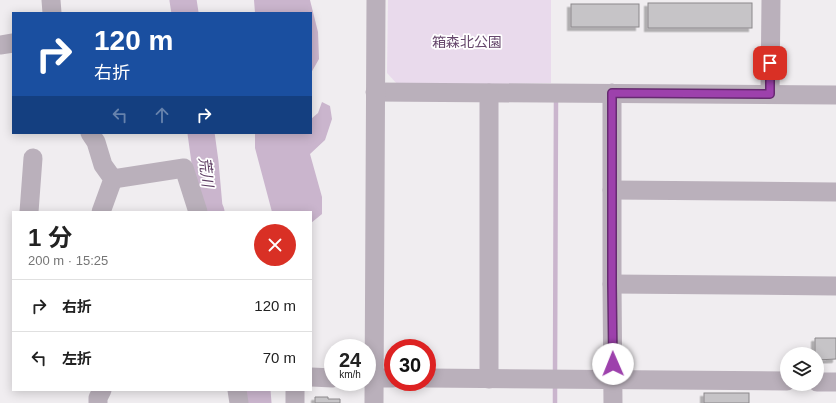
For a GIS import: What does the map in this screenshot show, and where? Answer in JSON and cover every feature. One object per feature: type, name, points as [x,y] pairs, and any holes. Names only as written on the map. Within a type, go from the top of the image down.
[{"type":"street","points":[[51,0],[52,12]]},
{"type":"street","points":[[372,339],[376,0]]},
{"type":"street","points":[[770,94],[771,0]]},
{"type":"street","points":[[0,44],[12,43]]},
{"type":"street","points":[[376,92],[836,95]]},
{"type":"street","points":[[489,93],[489,378]]},
{"type":"street","points":[[612,93],[613,403]]},
{"type":"street","points":[[91,134],[96,142],[103,165],[113,179]]},
{"type":"street","points":[[29,211],[33,158]]},
{"type":"street","points":[[113,179],[184,168],[198,211]]},
{"type":"street","points":[[101,211],[113,179]]},
{"type":"street","points":[[612,190],[836,192]]},
{"type":"street","points":[[612,284],[836,286]]},
{"type":"street","points":[[312,377],[324,378]]},
{"type":"street","points":[[436,378],[780,382]]},
{"type":"street","points":[[824,382],[836,382]]},
{"type":"street","points":[[98,403],[98,398],[102,391]]},
{"type":"street","points":[[237,391],[239,403]]},
{"type":"street","points":[[295,391],[295,403]]},
{"type":"street","points":[[373,391],[374,403]]},
{"type":"green space","name":"箱森北公園","points":[[388,0],[551,0],[551,83],[399,86],[387,73]]},
{"type":"shaded area","points":[[254,0],[310,0],[318,32],[319,59],[312,71],[312,12],[255,12]]},
{"type":"shaded area","points":[[322,102],[330,106],[332,119],[325,140],[310,154],[322,197],[322,214],[312,222],[312,211],[272,211],[255,148],[255,134],[312,134],[312,118],[318,113]]},
{"type":"building","points":[[648,3],[752,3],[752,28],[648,28]]},
{"type":"building","points":[[571,4],[639,4],[639,27],[571,27]]},
{"type":"building","points":[[815,338],[836,338],[836,359],[824,360],[824,347],[815,347]]},
{"type":"building","points":[[704,393],[749,393],[749,403],[704,403]]},
{"type":"building","points":[[315,397],[340,399],[340,403],[315,403]]},
{"type":"waterway","name":"荒川","points":[[183,0],[185,12]]},
{"type":"waterway","points":[[555,375],[556,97]]},
{"type":"waterway","name":"荒川","points":[[201,134],[211,211]]},
{"type":"waterway","points":[[555,383],[555,403]]},
{"type":"waterway","name":"荒川","points":[[257,391],[258,403]]},
{"type":"route","points":[[613,364],[612,93],[770,94],[770,63]]}]
